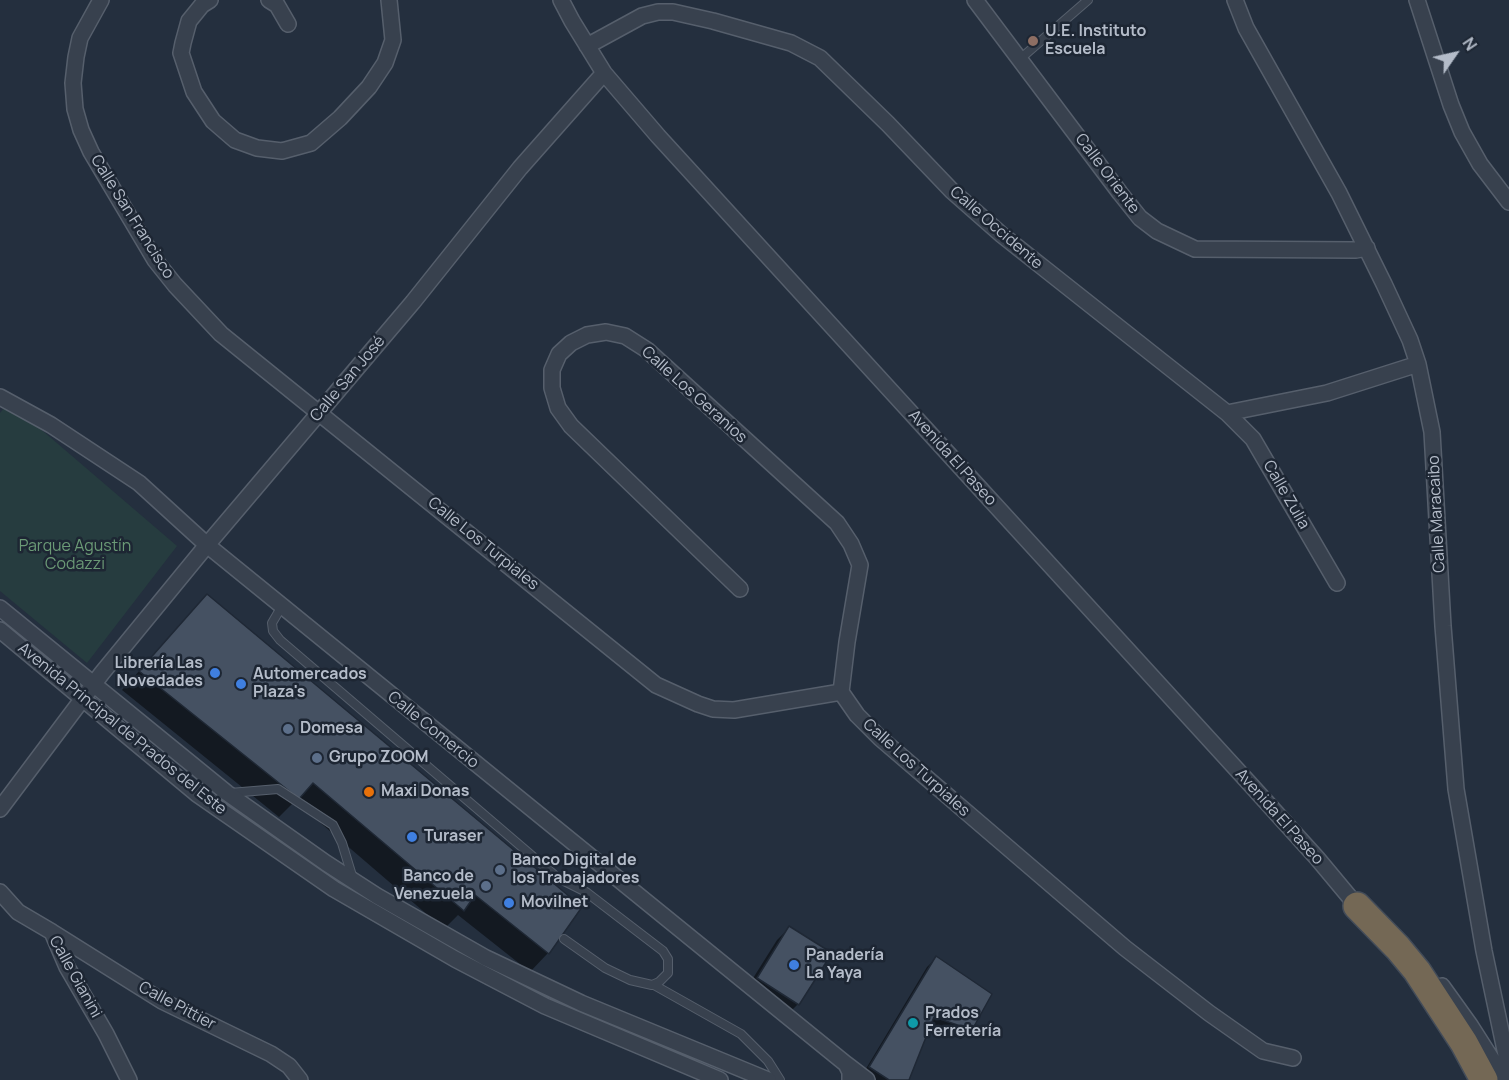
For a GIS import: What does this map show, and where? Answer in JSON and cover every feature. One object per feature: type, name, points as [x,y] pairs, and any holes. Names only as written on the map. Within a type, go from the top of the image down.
[{"type":"highway","points":[[1357,906],[1398,948],[1417,972],[1458,1034],[1484,1080]]},
{"type":"street","name":"Calle San Francisco","points":[[101,0],[80,38],[74,83],[75,109],[91,152],[138,233],[175,285],[222,334],[319,414]]},
{"type":"street","points":[[210,0],[202,4],[189,21],[181,53],[194,92],[213,121],[235,140],[264,150],[282,151],[311,143],[340,118],[369,87],[385,63],[393,40],[389,0]]},
{"type":"street","points":[[269,0],[277,5],[288,24]]},
{"type":"street","name":"Avenida El Paseo","points":[[561,0],[604,73],[658,136],[1250,784],[1357,906],[1370,932],[1408,978],[1435,1017],[1470,1080]]},
{"type":"street","name":"Calle Oriente","points":[[975,0],[1140,218],[1157,231],[1195,249],[1356,250],[1367,248]]},
{"type":"street","name":"Calle Maracaibo","points":[[1235,0],[1246,27],[1340,193],[1410,340],[1419,364],[1432,432],[1443,626],[1456,789],[1484,951],[1509,1069]]},
{"type":"street","points":[[1417,0],[1462,132],[1480,164],[1509,202]]},
{"type":"street","name":"Calle Occidente","points":[[587,46],[642,16],[658,12],[673,12],[780,40],[820,58],[952,191],[1002,235],[1227,412]]},
{"type":"street","name":"Calle San José","points":[[0,809],[93,685],[207,545],[319,414],[520,168],[604,73]]},
{"type":"street","name":"Calle Los Geranios","points":[[740,589],[571,426],[558,408],[552,388],[552,370],[559,354],[571,343],[587,335],[606,332],[625,336],[647,350],[837,523],[852,544],[860,565],[841,692]]},
{"type":"street","points":[[1227,412],[1327,393],[1419,364]]},
{"type":"street","name":"Calle Comercio","points":[[0,397],[51,425],[139,483],[207,545],[867,1080]]},
{"type":"street","name":"Calle Zulia","points":[[1227,412],[1253,439],[1337,584]]},
{"type":"street","name":"Calle Los Turpiales","points":[[319,414],[376,457],[656,685],[713,709],[734,710],[841,692],[857,715],[880,738],[1125,948],[1209,1013],[1263,1051],[1293,1058]]},
{"type":"street","name":"Avenida Principal de Prados del Este","points":[[0,608],[227,793],[353,880],[486,958],[632,1025],[768,1080]]},
{"type":"street","name":"Avenida Principal de Prados del Este","points":[[0,630],[197,794],[334,889],[425,943],[545,1006],[720,1080]]},
{"type":"street","name":"Calle Gianini","points":[[0,892],[18,912],[52,932],[66,967],[106,1034],[129,1080]]},
{"type":"street","name":"Avenida El Paseo","points":[[1357,906],[1395,934],[1437,980],[1470,1025],[1505,1080]]},
{"type":"street","name":"Calle Pittier","points":[[52,932],[162,1001],[271,1054],[289,1066],[300,1080]]},
{"type":"street","points":[[846,1064],[850,1072],[850,1080]]},
{"type":"lane","points":[[1020,60],[1088,0]]},
{"type":"lane","points":[[282,606],[272,623],[273,631],[280,640],[558,878],[592,896],[663,951],[668,959],[668,974],[654,985]]},
{"type":"lane","points":[[227,793],[278,789],[333,825],[342,843],[353,880]]},
{"type":"lane","points":[[564,939],[618,975],[643,984],[654,985],[741,1034],[768,1061],[780,1080]]},
{"type":"green space","name":"Parque Agustín Codazzi","points":[[9,402],[177,546],[87,663],[0,591],[0,413]]},
{"type":"building","points":[[207,594],[582,907],[549,954],[475,895],[464,911],[313,783],[299,799],[139,671]]},
{"type":"building","name":"Panadería La Yaya","points":[[789,926],[832,953],[799,1005],[757,978]]},
{"type":"building","name":"Prados Ferretería","points":[[936,956],[992,994],[972,1030],[934,1017],[909,1080],[889,1080],[869,1067]]},
{"type":"place","name":"U.E. Instituto Escuela","points":[[1033,41]]},
{"type":"place","name":"Librería Las Novedades","points":[[215,673]]},
{"type":"place","name":"Automercados Plaza's","points":[[241,684]]},
{"type":"place","name":"Domesa","points":[[288,729]]},
{"type":"place","name":"Grupo ZOOM","points":[[317,758]]},
{"type":"place","name":"Maxi Donas","points":[[369,792]]},
{"type":"place","name":"Turaser","points":[[412,837]]},
{"type":"place","name":"Banco Digital de los Trabajadores","points":[[500,870]]},
{"type":"place","name":"Banco de Venezuela","points":[[486,886]]},
{"type":"place","name":"Movilnet","points":[[509,903]]},
{"type":"place","name":"Panadería La Yaya","points":[[794,965]]},
{"type":"place","name":"Prados Ferretería","points":[[913,1023]]}]
